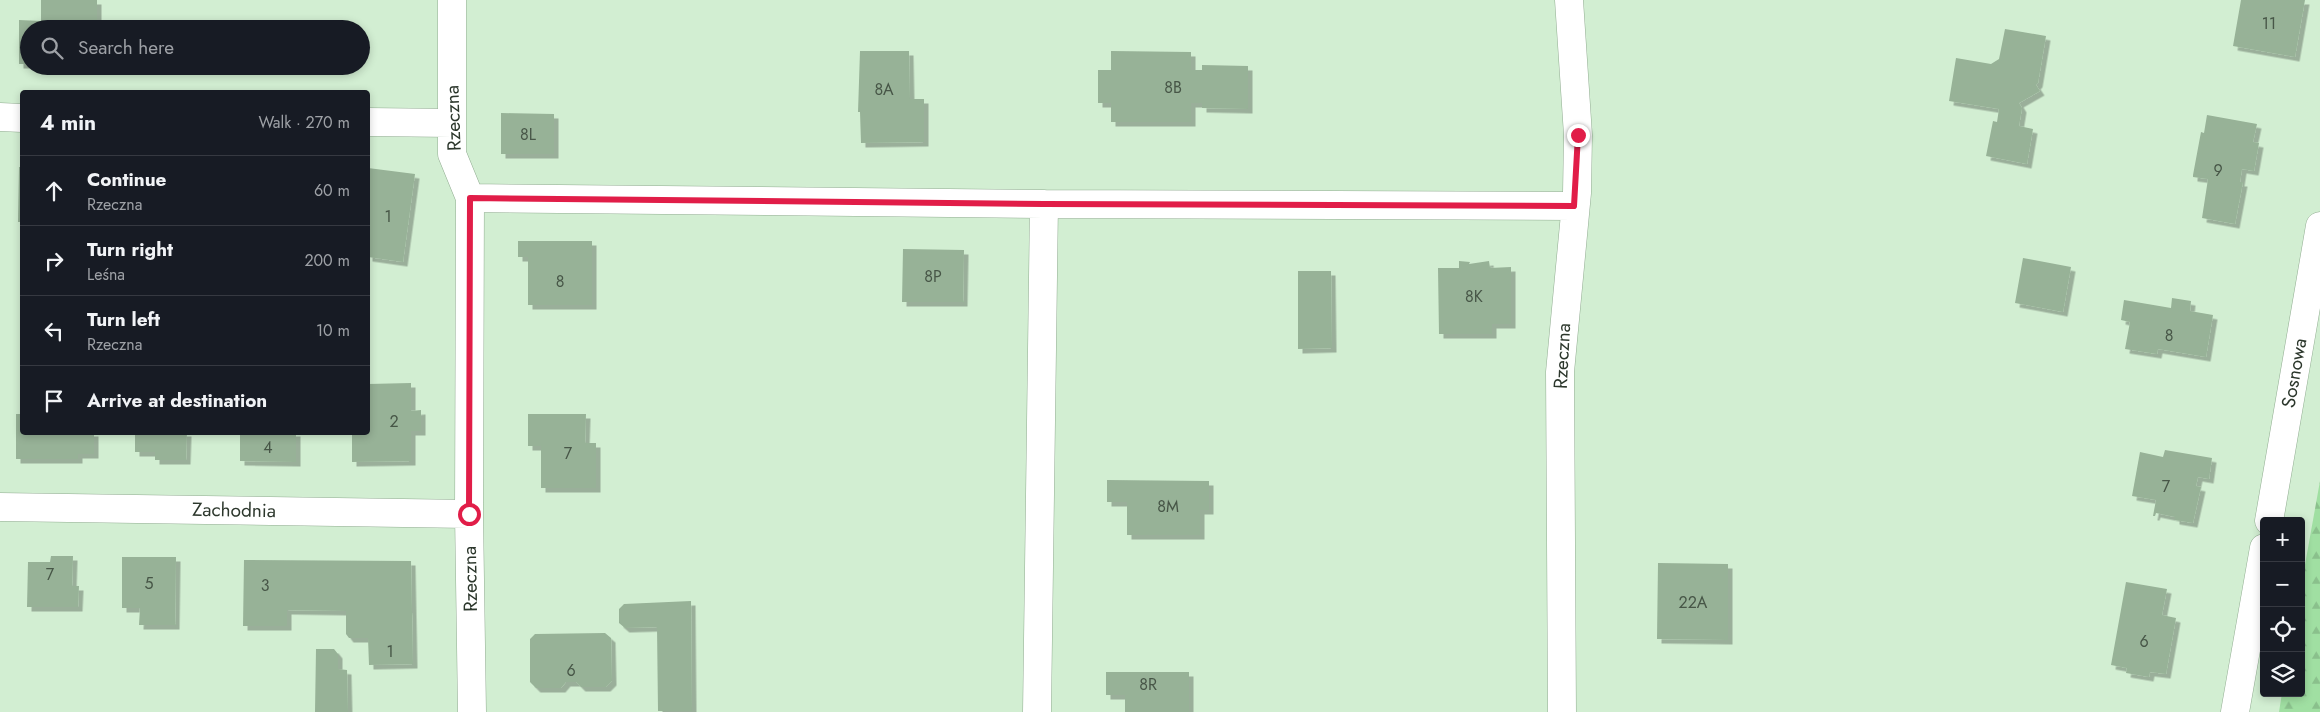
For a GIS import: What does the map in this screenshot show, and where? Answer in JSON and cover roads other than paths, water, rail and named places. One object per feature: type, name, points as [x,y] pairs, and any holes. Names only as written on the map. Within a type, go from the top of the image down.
[{"type":"street","name":"Rzeczna","points":[[452,0],[452,154],[470,198],[469,514],[472,712]]},
{"type":"street","name":"Rzeczna","points":[[1562,712],[1560,372],[1578,135],[1569,0]]},
{"type":"street","points":[[0,117],[20,118]]},
{"type":"street","points":[[370,122],[452,123]]},
{"type":"street","points":[[470,198],[1044,204],[1574,206]]},
{"type":"street","points":[[1037,712],[1044,204]]},
{"type":"street","name":"Sosnowa","points":[[2270,517],[2320,226]]},
{"type":"street","name":"Zachodnia","points":[[0,507],[469,514]]},
{"type":"street","points":[[2235,712],[2262,562]]}]
